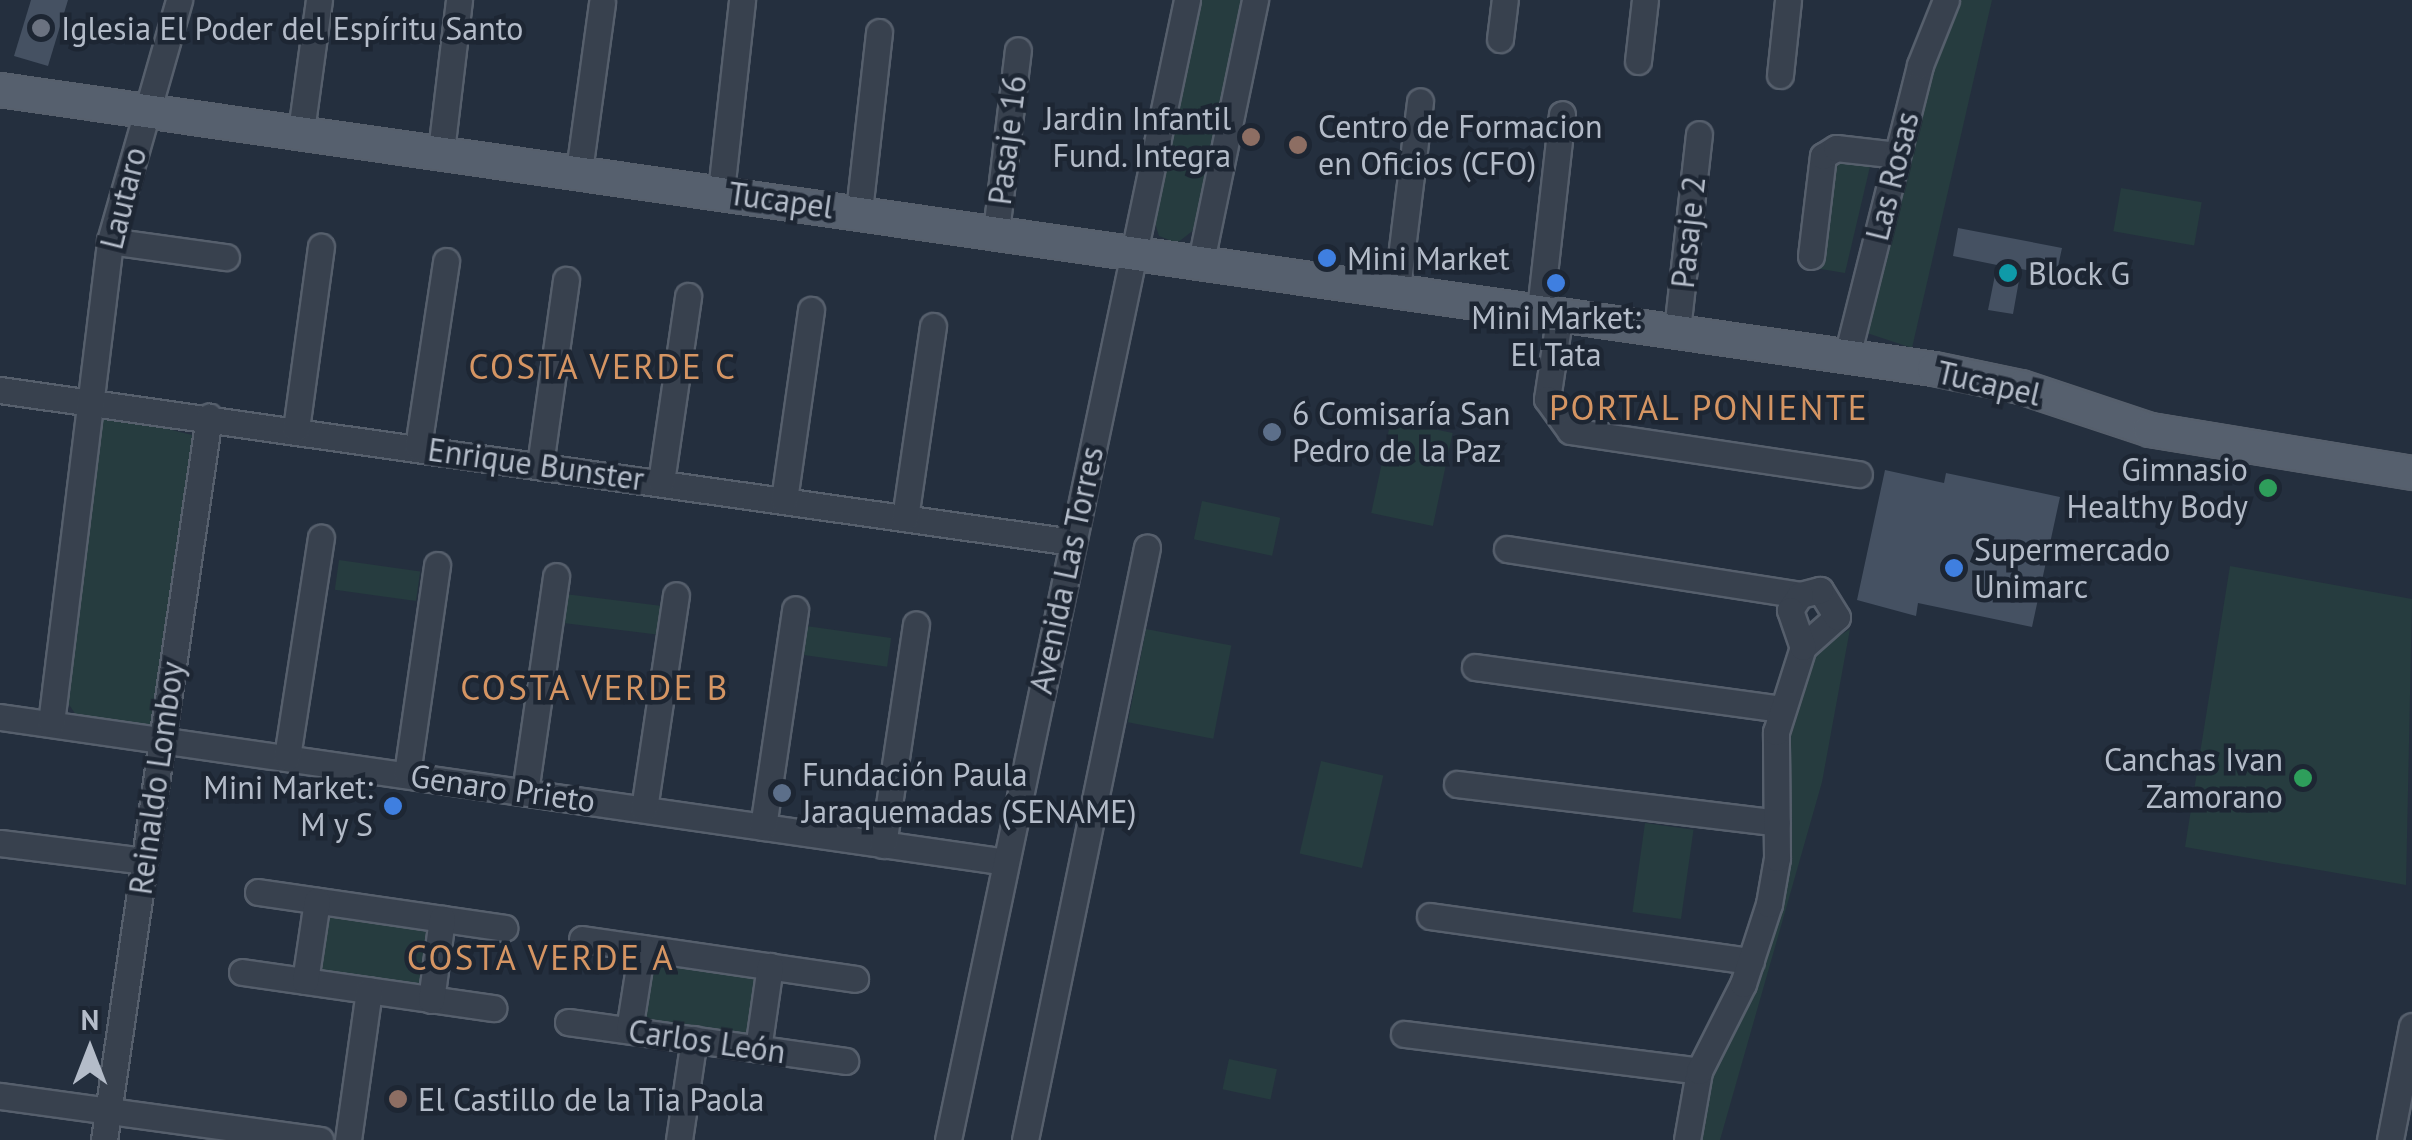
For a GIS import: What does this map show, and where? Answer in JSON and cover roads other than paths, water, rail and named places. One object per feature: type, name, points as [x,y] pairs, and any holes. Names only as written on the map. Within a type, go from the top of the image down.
[{"type":"main road","name":"Tucapel","points":[[0,90],[301,130],[1847,356],[2021,387],[2162,433],[2412,473]]},
{"type":"street","name":"Lautaro","points":[[51,723],[110,241],[179,0]]},
{"type":"street","points":[[301,130],[320,0]]},
{"type":"street","points":[[441,151],[459,0]]},
{"type":"street","points":[[721,191],[742,0]]},
{"type":"street","name":"Avenida Las Torres","points":[[948,1140],[1187,0]]},
{"type":"street","points":[[1201,261],[1255,0]]},
{"type":"street","points":[[1500,39],[1505,0]]},
{"type":"street","points":[[1638,60],[1645,0]]},
{"type":"street","points":[[1780,74],[1788,0]]},
{"type":"street","name":"Las Rosas","points":[[1847,356],[1897,154],[1946,0]]},
{"type":"street","points":[[580,171],[602,3]]},
{"type":"street","points":[[859,211],[879,32]]},
{"type":"street","name":"Pasaje 16","points":[[996,231],[1018,50]]},
{"type":"street","points":[[1398,289],[1420,102]]},
{"type":"street","points":[[1562,114],[1548,399],[1570,432],[1859,474]]},
{"type":"street","name":"Pasaje 2","points":[[1677,330],[1698,134]]},
{"type":"street","points":[[1810,256],[1823,156],[1836,148],[1897,154]]},
{"type":"street","points":[[110,241],[226,258]]},
{"type":"street","points":[[296,429],[321,247]]},
{"type":"street","points":[[418,447],[446,261]]},
{"type":"street","points":[[540,464],[566,280]]},
{"type":"street","points":[[661,482],[688,296]]},
{"type":"street","points":[[784,500],[811,310]]},
{"type":"street","points":[[905,518],[933,326]]},
{"type":"street","name":"Enrique Bunster","points":[[0,390],[1072,542]]},
{"type":"street","name":"Reinaldo Lomboy","points":[[104,1140],[209,417]]},
{"type":"street","points":[[288,757],[320,538]]},
{"type":"street","points":[[1025,1140],[1147,547]]},
{"type":"street","points":[[1506,549],[1800,594],[1820,590],[1837,610],[1831,628],[1802,647],[1780,709],[1775,877],[1751,961],[1699,1070],[1687,1140]]},
{"type":"street","points":[[407,774],[438,565]]},
{"type":"street","points":[[525,792],[556,576]]},
{"type":"street","points":[[1800,594],[1789,616],[1802,647]]},
{"type":"street","points":[[644,809],[676,595]]},
{"type":"street","points":[[763,827],[796,609]]},
{"type":"street","points":[[882,844],[916,624]]},
{"type":"street","points":[[1475,667],[1780,709]]},
{"type":"street","name":"Genaro Prieto","points":[[0,717],[1006,862]]},
{"type":"street","points":[[1457,784],[1777,824]]},
{"type":"street","points":[[0,843],[144,861]]},
{"type":"street","points":[[258,892],[504,928]]},
{"type":"street","points":[[304,981],[316,901]]},
{"type":"street","points":[[1430,916],[1751,961]]},
{"type":"street","points":[[431,1000],[442,919]]},
{"type":"street","points":[[582,939],[856,979]]},
{"type":"street","points":[[629,1030],[642,948]]},
{"type":"street","points":[[758,1049],[770,966]]},
{"type":"street","points":[[242,972],[493,1008]]},
{"type":"street","points":[[348,1140],[369,990]]},
{"type":"street","name":"Carlos León","points":[[568,1022],[845,1061]]},
{"type":"street","points":[[2390,1140],[2412,1026]]},
{"type":"street","points":[[1404,1034],[1699,1070]]},
{"type":"street","points":[[678,1140],[694,1040]]},
{"type":"street","points":[[0,1096],[267,1136],[320,1140]]},
{"type":"place","name":"Iglesia El Poder del Espíritu Santo","points":[[41,28]]},
{"type":"place","name":"Jardin Infantil Fund. Integra","points":[[1251,137]]},
{"type":"place","name":"Centro de Formacion en Oficios (CFO)","points":[[1298,145]]},
{"type":"place","name":"Mini Market","points":[[1327,258]]},
{"type":"place","name":"Block G","points":[[2008,273]]},
{"type":"place","name":"Mini Market: El Tata","points":[[1556,283]]},
{"type":"place","name":"6 Comisaría San Pedro de la Paz","points":[[1272,432]]},
{"type":"place","name":"Gimnasio Healthy Body","points":[[2268,488]]},
{"type":"place","name":"Supermercado Unimarc","points":[[1954,568]]},
{"type":"place","name":"Canchas Ivan Zamorano","points":[[2303,778]]},
{"type":"place","name":"Fundación Paula Jaraquemadas (SENAME)","points":[[782,793]]},
{"type":"place","name":"Mini Market: M y S","points":[[393,806]]},
{"type":"place","name":"El Castillo de la Tia Paola","points":[[398,1099]]},
{"type":"district","name":"COSTA VERDE C","points":[[603,366]]},
{"type":"district","name":"PORTAL PONIENTE","points":[[1709,407]]},
{"type":"district","name":"COSTA VERDE B","points":[[595,687]]},
{"type":"district","name":"COSTA VERDE A","points":[[541,957]]}]
